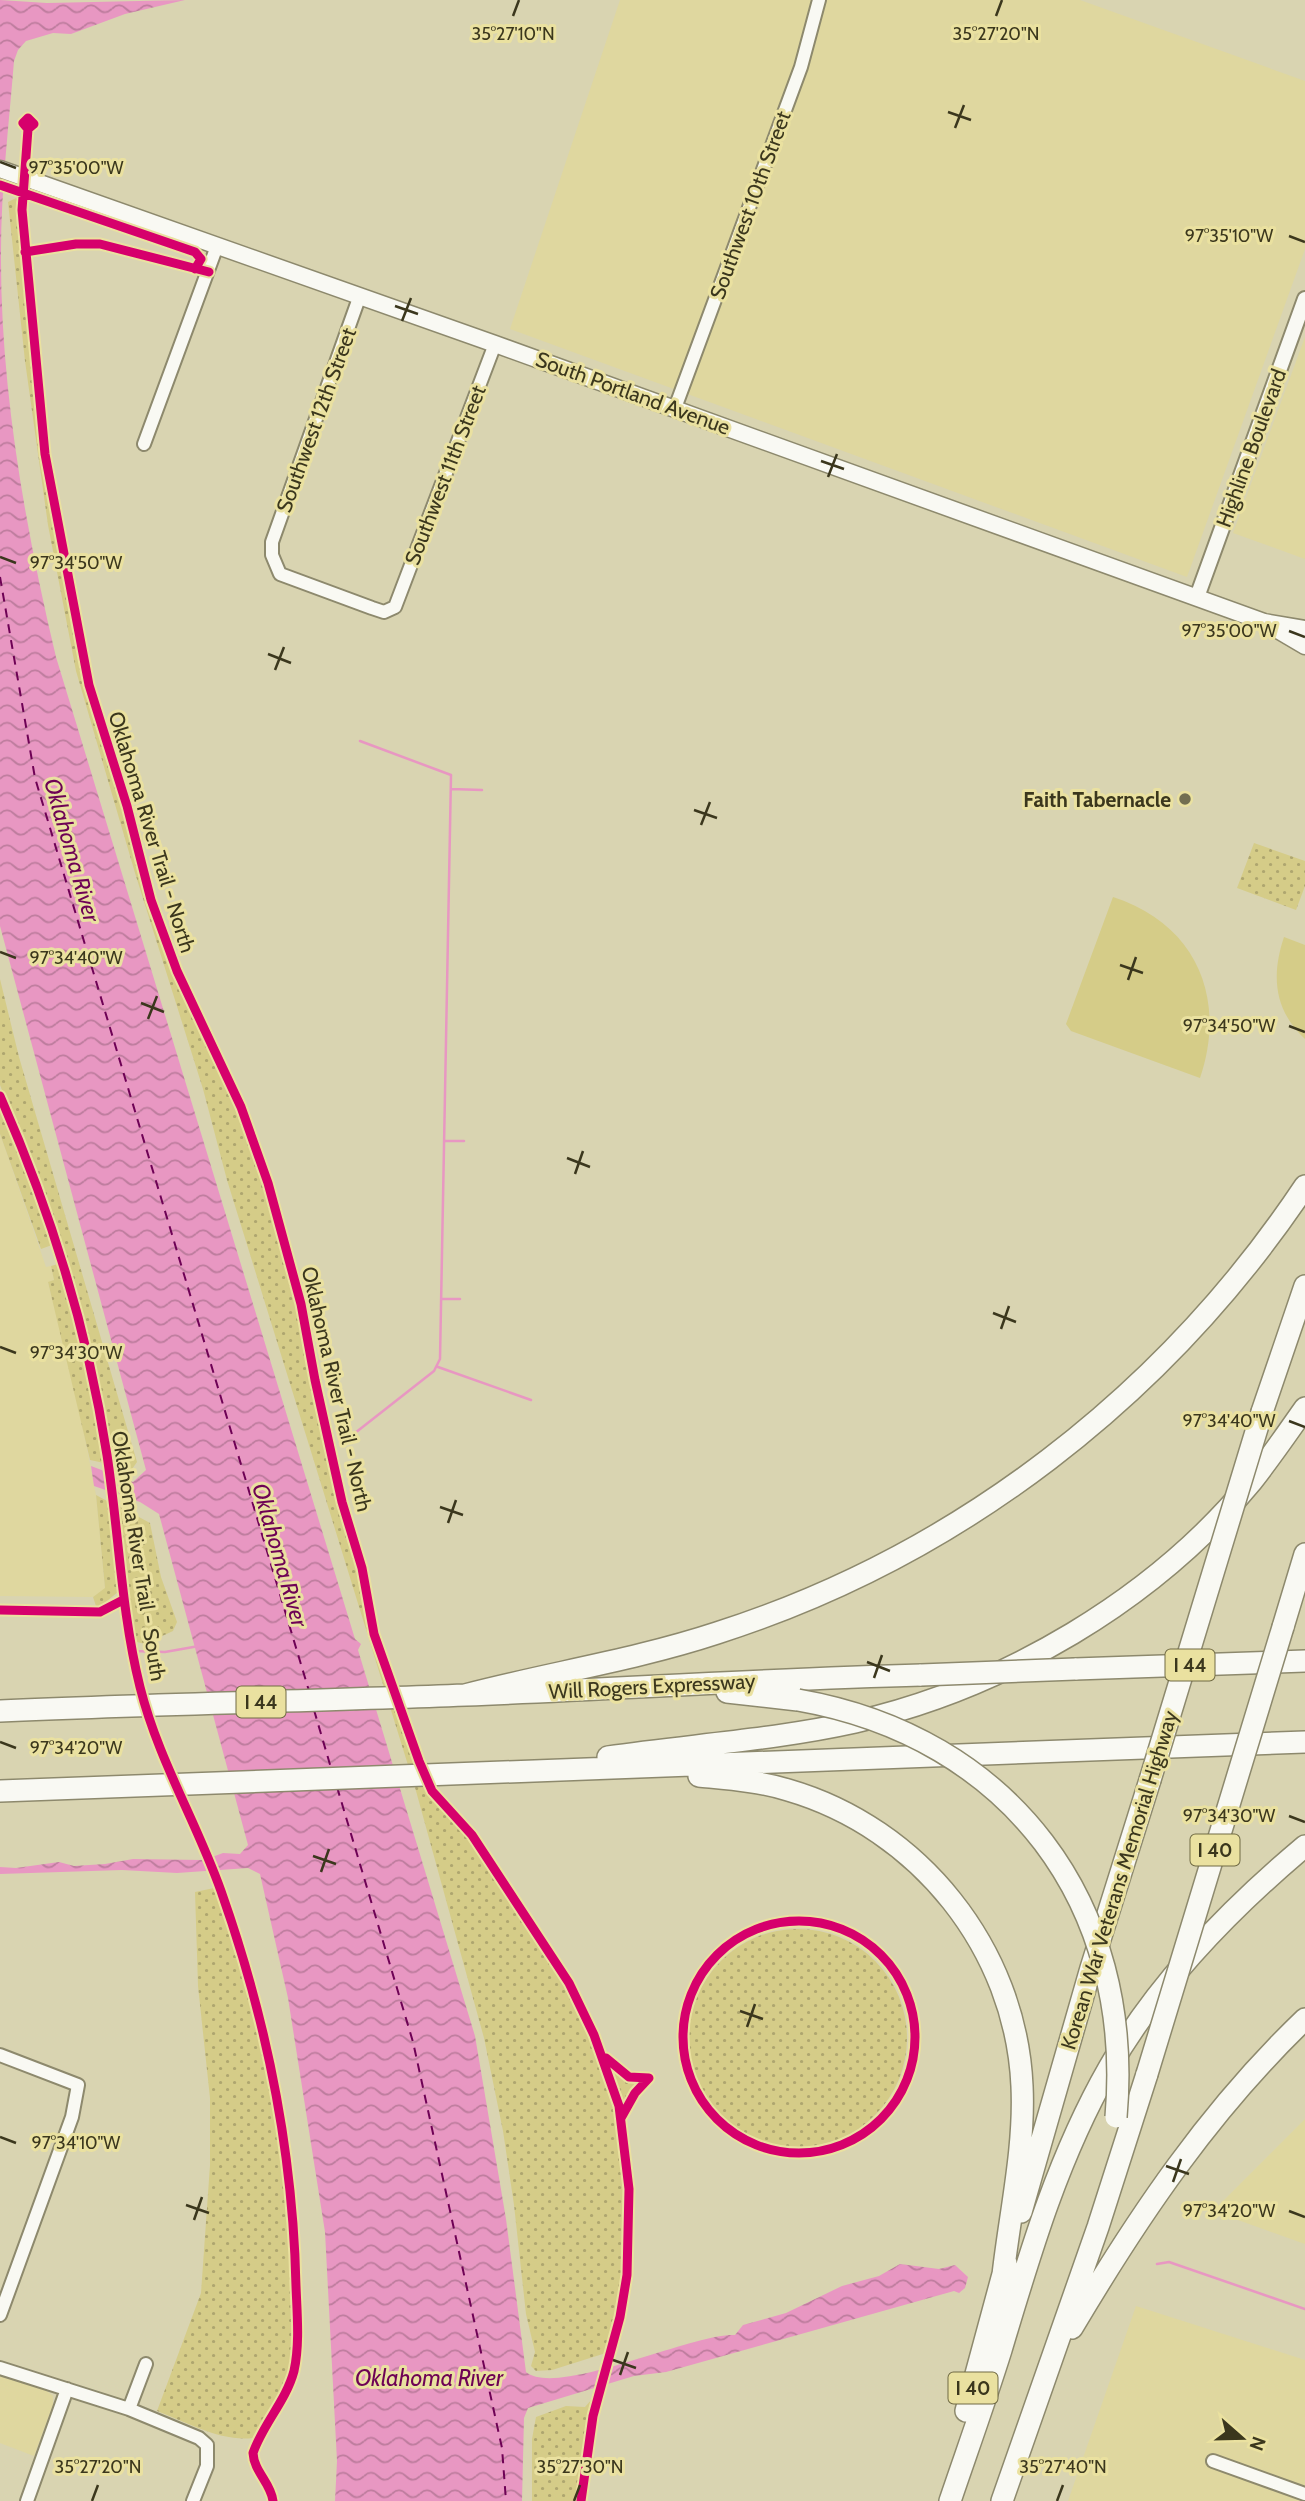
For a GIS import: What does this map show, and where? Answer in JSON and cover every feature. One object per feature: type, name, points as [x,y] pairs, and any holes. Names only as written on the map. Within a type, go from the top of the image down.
[{"type":"highway","points":[[465,1695],[550,1673],[652,1652],[749,1623],[870,1571],[951,1527],[1058,1454],[1142,1382],[1237,1279],[1305,1186]]},
{"type":"highway","name":"Korean War Veterans Memorial Highway","points":[[1003,2275],[1091,1968],[1262,1412],[1305,1286]]},
{"type":"highway","points":[[516,1771],[673,1747],[785,1735],[858,1721],[935,1698],[1025,1659],[1097,1617],[1168,1564],[1251,1482],[1305,1408]]},
{"type":"highway","name":"I 40","points":[[1002,2501],[1098,2227],[1147,2074],[1305,1554]]},
{"type":"highway","name":"Will Rogers Expressway","points":[[6,1710],[465,1695],[680,1686],[737,1680],[1305,1661]]},
{"type":"highway","points":[[680,1686],[798,1700],[863,1715],[935,1747],[990,1786],[1032,1827],[1069,1880],[1096,1937],[1106,1970],[1118,2035],[1116,2117],[1098,2227]]},
{"type":"highway","points":[[0,1791],[1305,1742]]},
{"type":"highway","points":[[624,1768],[752,1782],[813,1798],[860,1821],[904,1851],[960,1909],[998,1979],[1019,2056],[1022,2118],[1003,2275]]},
{"type":"highway","points":[[950,2501],[1047,2200],[1067,2150],[1105,2074],[1141,2019],[1197,1948],[1254,1890],[1305,1846]]},
{"type":"highway","points":[[1050,2366],[1135,2223],[1180,2158],[1245,2079],[1305,2019]]},
{"type":"highway","name":"I 40","points":[[941,2501],[1003,2275]]},
{"type":"main road","name":"South Portland Avenue","points":[[0,169],[1197,597],[1264,622],[1305,646]]},
{"type":"main road","name":"South Portland Avenue","points":[[1264,622],[1305,629]]},
{"type":"street","name":"Southwest 10th Street","points":[[674,408],[801,67],[819,0]]},
{"type":"street","points":[[144,444],[217,246]]},
{"type":"street","name":"Southwest 12th Street","points":[[359,298],[272,542],[272,555],[280,574],[384,612],[395,607]]},
{"type":"street","name":"Highline Boulevard","points":[[1197,597],[1305,299]]},
{"type":"street","name":"Southwest 11th Street","points":[[395,607],[495,344]]},
{"type":"street","points":[[0,2054],[78,2085],[72,2117],[0,2315]]},
{"type":"street","points":[[129,2409],[146,2364]]},
{"type":"street","points":[[0,2368],[129,2409],[193,2435],[207,2445],[207,2466],[193,2501]]},
{"type":"street","points":[[27,2501],[67,2389]]},
{"type":"street","points":[[1213,2461],[1305,2494]]},
{"type":"shaded area","points":[[620,0],[1080,0],[1305,81],[1305,249],[1187,577],[510,329]]},
{"type":"shaded area","points":[[18,197],[40,444],[82,671],[166,955],[241,1118],[280,1233],[300,1314],[314,1396],[364,1586],[376,1654],[427,1790],[466,1833],[560,1976],[596,2046],[618,2116],[627,2233],[619,2307],[606,2353],[552,2370],[536,2371],[531,2366],[535,2352],[526,2314],[503,2131],[484,2038],[416,1791],[227,1180],[203,1089],[135,873],[76,671],[48,525],[25,361],[8,202]]},
{"type":"shaded area","points":[[1305,337],[1305,559],[1233,533]]},
{"type":"shaded area","points":[[1254,843],[1305,861],[1305,886],[1296,910],[1237,888]]},
{"type":"shaded area","points":[[1113,897],[1142,909],[1166,926],[1185,945],[1198,968],[1206,993],[1210,1020],[1200,1078],[1071,1031],[1066,1024]]},
{"type":"shaded area","points":[[1284,937],[1305,945],[1305,1039],[1287,1016],[1278,992],[1277,965]]},
{"type":"shaded area","points":[[0,979],[19,1057],[137,1462],[130,1472],[111,1461],[83,1326],[56,1232],[0,1085]]},
{"type":"shaded area","points":[[0,1104],[52,1245],[41,1249],[0,1134]]},
{"type":"shaded area","points":[[0,1134],[46,1267],[51,1266],[54,1280],[48,1283],[75,1387],[96,1495],[105,1589],[93,1597],[0,1596]]},
{"type":"shaded area","points":[[58,1264],[88,1376],[104,1463],[90,1460],[48,1282],[54,1280],[51,1266]]},
{"type":"shaded area","points":[[96,1495],[109,1502],[118,1592],[97,1609],[93,1597],[105,1588]]},
{"type":"shaded area","points":[[117,1505],[150,1523],[161,1577],[177,1622],[173,1631],[145,1644],[133,1641]]},
{"type":"shaded area","points":[[214,1888],[266,2064],[286,2173],[290,2218],[293,2355],[278,2399],[253,2438],[216,2434],[157,2411],[201,2293],[210,2165],[210,2098],[198,1986],[195,1892]]},
{"type":"shaded area","points":[[809,1929],[850,1941],[883,1969],[895,1986],[903,2006],[907,2038],[903,2070],[895,2090],[867,2123],[850,2135],[830,2143],[787,2147],[746,2135],[713,2107],[701,2090],[693,2070],[689,2027],[701,1986],[729,1953],[746,1941],[766,1933]]},
{"type":"shaded area","points":[[610,2067],[625,2078],[643,2081],[622,2106]]},
{"type":"shaded area","points":[[1305,2119],[1305,2244],[1213,2211]]},
{"type":"shaded area","points":[[1136,2306],[1305,2360],[1305,2501],[1068,2501]]},
{"type":"shaded area","points":[[0,2374],[44,2389],[53,2396],[53,2405],[34,2456],[0,2443]]},
{"type":"shaded area","points":[[592,2399],[578,2501],[532,2501],[532,2439],[536,2417],[566,2406],[585,2407]]},
{"type":"water","name":"Oklahoma River","points":[[0,0],[47,3],[185,0],[125,14],[71,34],[53,33],[26,41],[18,50],[14,61],[6,156],[1,252],[5,354],[16,456],[34,558],[56,657],[355,1639],[361,1644],[358,1650],[475,2036],[506,2219],[526,2372],[542,2378],[566,2377],[715,2337],[735,2335],[743,2325],[786,2313],[842,2286],[879,2276],[900,2264],[939,2269],[955,2265],[968,2277],[965,2288],[959,2293],[954,2291],[666,2372],[634,2376],[528,2408],[524,2418],[522,2501],[335,2501],[337,2461],[325,2232],[288,1998],[260,1874],[248,1868],[177,1873],[122,1870],[0,1874],[0,1867],[16,1868],[59,1862],[74,1866],[133,1859],[204,1860],[223,1853],[240,1854],[248,1845],[159,1514],[140,1502],[94,1486],[91,1466],[133,1482],[146,1470],[0,926]]},
{"type":"waterway","points":[[341,1444],[434,1371],[440,1359],[451,775],[360,741]]},
{"type":"waterway","points":[[451,789],[482,790]]},
{"type":"waterway","points":[[444,1141],[464,1141]]},
{"type":"waterway","points":[[441,1299],[460,1299]]},
{"type":"waterway","points":[[438,1367],[531,1400]]},
{"type":"waterway","points":[[133,1651],[165,1652],[199,1646]]},
{"type":"waterway","points":[[1157,2264],[1169,2262],[1305,2309]]},
{"type":"ferry route","points":[[0,577],[35,778],[309,1691]]},
{"type":"ferry route","points":[[314,1710],[331,1768]]},
{"type":"ferry route","points":[[337,1787],[413,2042],[502,2448],[506,2501]]},
{"type":"cycle path","name":"Oklahoma River Trail - North","points":[[28,129],[23,123],[28,118],[34,124],[28,129],[22,210],[45,454],[89,685],[127,806],[151,900],[177,971],[241,1107],[268,1183],[301,1304],[315,1380],[342,1502],[362,1568],[374,1634],[419,1761],[432,1791],[472,1835],[569,1983],[594,2035],[619,2106],[629,2189],[627,2275],[620,2317],[593,2416],[581,2501]]},
{"type":"cycle path","points":[[0,185],[195,252],[201,259],[195,269]]},
{"type":"cycle path","points":[[25,252],[76,244],[100,244],[209,272]]},
{"type":"cycle path","name":"Oklahoma River Trail - South","points":[[0,1096],[51,1227],[89,1363],[107,1455],[124,1601],[140,1687],[167,1765],[221,1891],[251,1987],[274,2086],[283,2135],[294,2235],[298,2328],[294,2371],[253,2453],[256,2466],[273,2501]]},
{"type":"cycle path","name":"Oklahoma River Trail - South","points":[[0,1610],[100,1612],[123,1600]]},
{"type":"cycle path","points":[[788,1921],[810,1921],[833,1926],[864,1940],[889,1963],[910,2003],[915,2037],[913,2060],[901,2092],[889,2111],[873,2127],[833,2148],[810,2153],[788,2153],[765,2148],[734,2134],[709,2111],[688,2071],[683,2048],[683,2026],[688,2003],[702,1972],[725,1947],[765,1926],[788,1921]]},
{"type":"cycle path","points":[[606,2058],[629,2077],[649,2078],[635,2093],[621,2118]]},
{"type":"place","name":"Faith Tabernacle","points":[[1185,799]]}]
